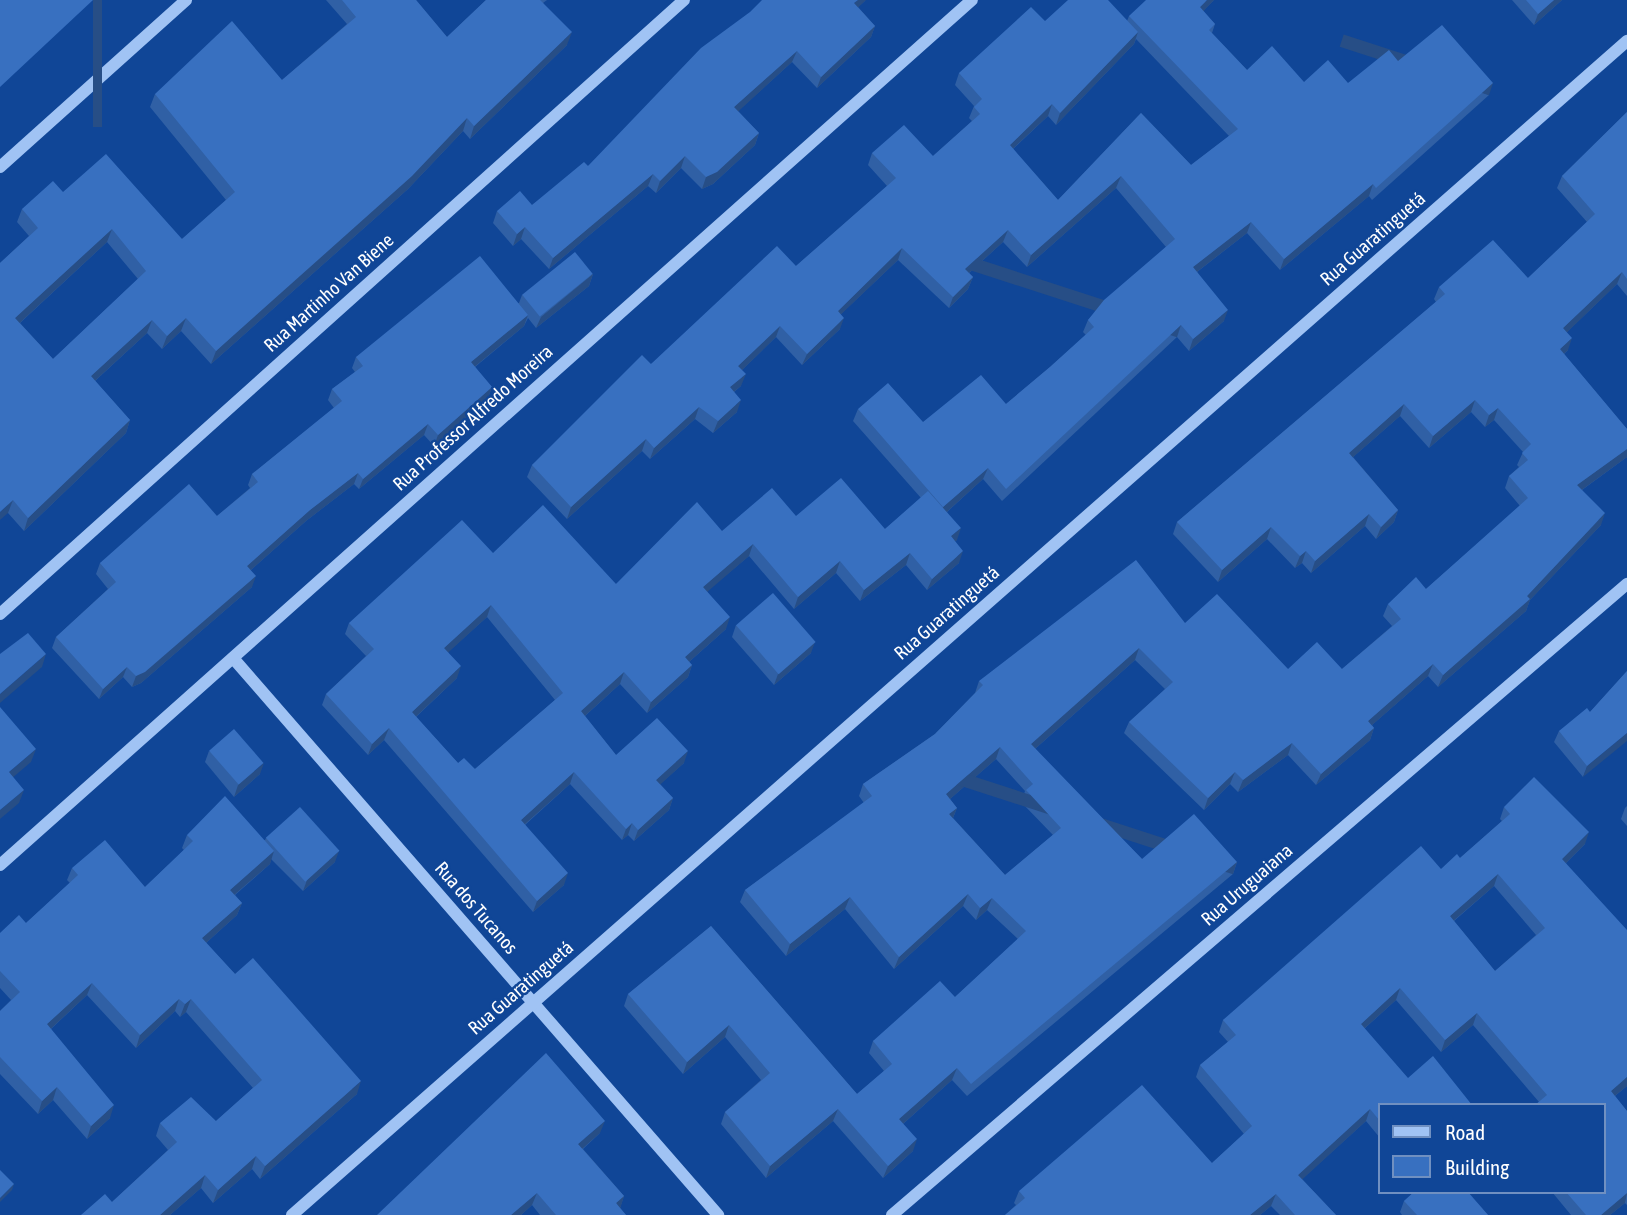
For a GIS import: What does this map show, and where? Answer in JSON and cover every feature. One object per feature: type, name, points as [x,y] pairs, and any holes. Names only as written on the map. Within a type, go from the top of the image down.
[{"type":"street","points":[[0,167],[186,0]]},
{"type":"street","name":"Rua Martinho Van Biene","points":[[0,614],[684,0]]},
{"type":"street","name":"Rua Professor Alfredo Moreira","points":[[0,865],[972,0]]},
{"type":"street","name":"Rua Guaratinguetá","points":[[292,1215],[1627,41]]},
{"type":"street","name":"Rua Uruguaiana","points":[[892,1215],[1627,584]]},
{"type":"street","name":"Rua dos Tucanos","points":[[233,658],[718,1215]]},
{"type":"building","points":[[0,0],[93,0],[0,87]]},
{"type":"building","points":[[342,0],[416,0],[447,37],[486,0],[540,0],[572,32],[474,126],[467,118],[412,176],[216,351],[186,318],[167,336],[152,320],[91,376],[130,420],[28,518],[13,500],[0,512],[0,263],[38,228],[22,209],[53,181],[63,192],[106,154],[182,239],[235,192],[155,94],[232,21],[282,80],[356,17]],"holes":[[[112,229],[146,271],[53,359],[15,318]]]},
{"type":"building","points":[[762,0],[858,0],[854,3],[875,26],[821,77],[797,51],[734,107],[759,133],[717,172],[706,177],[685,156],[660,181],[653,174],[553,258],[525,227],[517,234],[497,211],[520,191],[532,205],[584,162],[588,166],[701,48]]},
{"type":"building","points":[[1068,0],[1108,0],[1138,32],[1060,113],[1052,104],[1010,145],[1058,200],[1141,113],[1191,165],[1238,129],[1129,16],[1146,0],[1207,0],[1200,7],[1215,24],[1209,30],[1247,70],[1272,46],[1304,82],[1328,60],[1348,83],[1389,50],[1398,61],[1442,25],[1493,83],[1376,188],[1373,184],[1284,259],[1251,222],[1193,267],[1228,310],[1193,339],[1181,325],[1006,489],[988,468],[943,507],[858,409],[888,383],[923,422],[981,375],[1006,404],[1050,367],[1094,327],[1088,320],[1104,300],[1175,239],[1121,176],[1031,255],[1008,230],[965,269],[973,277],[953,297],[902,248],[838,311],[844,318],[807,354],[780,326],[738,366],[746,374],[730,387],[741,400],[718,421],[699,407],[654,448],[646,439],[571,507],[532,465],[642,355],[651,364],[777,246],[796,266],[896,178],[872,153],[904,125],[933,156],[980,114],[974,107],[982,99],[959,73],[1031,7],[1045,21]]},
{"type":"building","points":[[1526,0],[1554,0],[1538,14]]},
{"type":"building","points":[[1627,112],[1627,279],[1622,272],[1563,328],[1572,338],[1560,349],[1627,429],[1627,449],[1577,485],[1605,513],[1527,596],[1530,599],[1443,675],[1433,664],[1368,721],[1374,728],[1321,774],[1292,743],[1243,780],[1235,772],[1208,798],[1129,722],[1173,682],[1139,648],[1031,744],[1142,859],[1194,814],[1237,862],[971,1084],[957,1068],[899,1119],[917,1139],[888,1166],[838,1109],[770,1166],[725,1112],[770,1073],[729,1025],[687,1062],[628,994],[711,926],[857,1094],[892,1064],[873,1041],[940,981],[955,997],[1026,931],[992,898],[980,908],[968,894],[899,957],[850,897],[790,944],[745,890],[872,796],[863,784],[935,734],[983,685],[979,681],[1136,560],[1185,623],[1217,594],[1288,669],[1317,642],[1342,669],[1401,619],[1388,604],[1416,577],[1426,589],[1528,498],[1509,476],[1528,460],[1522,453],[1531,444],[1498,408],[1489,415],[1475,400],[1433,436],[1404,404],[1349,453],[1398,510],[1381,527],[1369,514],[1315,561],[1306,551],[1300,556],[1271,527],[1222,570],[1177,522],[1445,294],[1439,287],[1493,240],[1528,278],[1595,214],[1562,176]],"holes":[[[1000,747],[1033,784],[1026,790],[1061,828],[1005,875],[949,814],[957,808],[946,794]]]},
{"type":"building","points":[[575,252],[593,274],[540,317],[522,295]]},
{"type":"building","points":[[480,256],[528,315],[471,362],[492,387],[438,435],[428,424],[363,479],[358,473],[310,510],[247,566],[256,576],[145,672],[136,676],[127,667],[103,689],[56,637],[116,582],[100,563],[189,484],[217,516],[258,482],[252,474],[342,401],[332,389],[363,366],[356,357]]},
{"type":"building","points":[[841,478],[885,529],[928,491],[961,528],[951,536],[963,551],[932,579],[910,553],[864,590],[840,561],[798,597],[753,544],[703,587],[730,617],[685,657],[692,665],[651,702],[624,672],[581,711],[616,755],[657,718],[688,751],[656,780],[673,798],[638,830],[632,823],[626,829],[574,772],[521,820],[568,873],[537,901],[389,728],[372,744],[326,694],[374,649],[349,623],[462,520],[493,553],[543,505],[616,584],[697,502],[722,531],[772,488],[796,516]],"holes":[[[491,605],[563,693],[475,769],[464,758],[458,763],[412,712],[461,666],[444,648]]]},
{"type":"building","points":[[773,593],[816,642],[779,674],[736,625]]},
{"type":"building","points":[[28,633],[46,654],[0,694],[0,654]]},
{"type":"building","points":[[1627,671],[1627,733],[1587,766],[1559,731],[1587,708],[1590,712]]},
{"type":"building","points":[[0,707],[36,749],[9,772],[24,790],[0,810]]},
{"type":"building","points":[[234,729],[264,763],[239,785],[209,751]]},
{"type":"building","points":[[1534,777],[1589,832],[1562,859],[1627,930],[1627,1077],[1611,1091],[1627,1111],[1627,1193],[1601,1215],[1586,1215],[1568,1194],[1606,1194],[1606,1103],[1537,1103],[1547,1095],[1477,1013],[1445,1040],[1400,988],[1361,1024],[1408,1078],[1433,1056],[1470,1103],[1378,1103],[1378,1119],[1370,1109],[1298,1175],[1336,1215],[1295,1215],[1276,1194],[1250,1215],[1005,1215],[1025,1198],[1019,1191],[1142,1085],[1212,1163],[1252,1126],[1200,1065],[1236,1035],[1223,1020],[1421,846],[1441,869],[1457,854],[1460,858],[1510,814],[1504,807]],"holes":[[[1498,874],[1545,928],[1495,971],[1450,916]]]},
{"type":"building","points":[[225,796],[274,851],[230,890],[242,903],[202,938],[235,974],[253,958],[361,1081],[265,1166],[256,1156],[218,1190],[205,1175],[160,1215],[81,1215],[105,1194],[112,1202],[177,1142],[160,1123],[191,1097],[216,1121],[262,1080],[191,999],[185,1004],[179,999],[140,1035],[92,983],[47,1024],[114,1105],[91,1126],[57,1087],[42,1101],[0,1057],[0,1011],[20,992],[0,971],[0,933],[19,915],[26,923],[78,875],[72,868],[105,840],[145,887],[193,841],[187,835]]},
{"type":"building","points":[[300,807],[339,851],[305,882],[266,838]]},
{"type":"building","points":[[546,1053],[605,1121],[578,1144],[624,1196],[616,1203],[626,1215],[556,1215],[537,1193],[511,1215],[377,1215]]},
{"type":"building","points":[[0,1170],[14,1184],[0,1198]]},
{"type":"building","points":[[1412,1194],[1470,1194],[1488,1215],[1417,1215],[1404,1201]]}]
